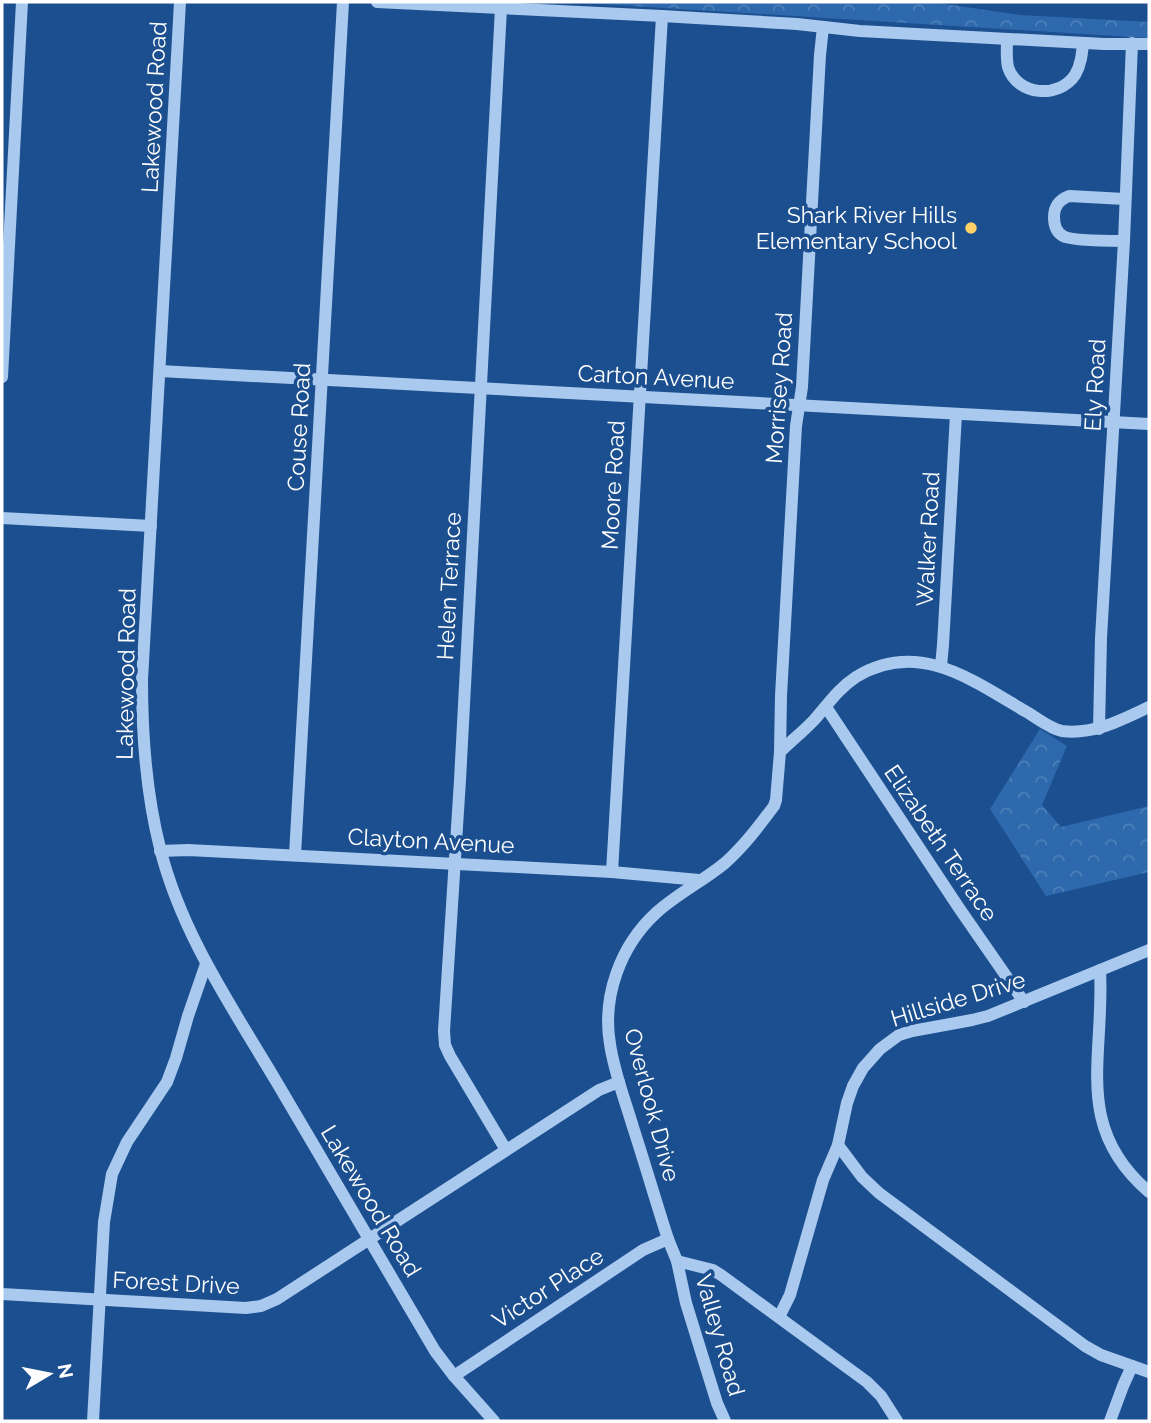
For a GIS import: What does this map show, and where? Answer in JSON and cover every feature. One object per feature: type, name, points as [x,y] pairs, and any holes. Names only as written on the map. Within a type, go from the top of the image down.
[{"type":"street","points":[[2,377],[23,2]]},
{"type":"street","name":"Lakewood Road","points":[[180,2],[142,680],[142,733],[146,775],[160,850],[175,894],[206,964],[435,1351],[494,1421]]},
{"type":"street","name":"Couse Road","points":[[295,855],[343,2]]},
{"type":"street","points":[[377,2],[662,16],[1007,39],[1149,44]]},
{"type":"street","name":"Helen Terrace","points":[[501,8],[444,1031],[445,1045],[450,1056],[506,1150]]},
{"type":"street","name":"Moore Road","points":[[612,872],[662,16]]},
{"type":"street","name":"Morrisey Road","points":[[780,752],[796,426],[802,387],[823,27]]},
{"type":"street","points":[[1007,39],[1008,66],[1013,76],[1021,85],[1043,92],[1066,85],[1073,78],[1079,69],[1083,43]]},
{"type":"street","name":"Ely Road","points":[[1099,729],[1101,638],[1124,241],[1132,43]]},
{"type":"street","points":[[1124,241],[1066,238],[1056,230],[1054,219],[1056,205],[1069,196],[1125,199]]},
{"type":"street","name":"Carton Avenue","points":[[160,371],[1149,424]]},
{"type":"street","name":"Walker Road","points":[[941,666],[956,414]]},
{"type":"street","points":[[2,518],[151,526]]},
{"type":"street","points":[[780,752],[813,721],[840,689],[857,677],[888,664],[905,662],[941,666],[960,673],[1061,731],[1099,729],[1149,707]]},
{"type":"street","name":"Elizabeth Terrace","points":[[825,706],[1024,1002]]},
{"type":"street","name":"Overlook Drive","points":[[677,1261],[619,1082],[610,1046],[609,1000],[625,952],[640,930],[656,913],[724,863],[751,836],[774,806],[780,752]]},
{"type":"street","name":"Clayton Avenue","points":[[160,850],[612,872],[699,880]]},
{"type":"street","name":"Hillside Drive","points":[[779,1317],[790,1295],[823,1180],[838,1145],[853,1086],[863,1068],[880,1049],[893,1038],[912,1031],[972,1020],[1024,1002],[1149,950]]},
{"type":"street","points":[[93,1421],[104,1222],[112,1174],[127,1142],[167,1082],[206,964]]},
{"type":"street","points":[[1100,970],[1098,1109],[1113,1149],[1149,1192]]},
{"type":"street","name":"Forest Drive","points":[[2,1294],[246,1308],[261,1306],[277,1299],[599,1090],[619,1082]]},
{"type":"street","points":[[838,1145],[862,1177],[930,1233],[1085,1346],[1101,1355],[1149,1372]]},
{"type":"street","name":"Victor Place","points":[[454,1376],[643,1251],[668,1240]]},
{"type":"street","points":[[677,1261],[713,1270],[779,1317],[874,1389],[897,1421]]},
{"type":"street","name":"Valley Road","points":[[677,1261],[686,1303],[725,1421]]},
{"type":"street","points":[[1110,1421],[1132,1366]]},
{"type":"green space","points":[[568,2],[932,2],[1020,15],[1149,22],[1149,38]]},
{"type":"green space","points":[[1040,729],[1067,746],[1042,805],[1061,827],[1149,806],[1149,872],[1046,896],[990,809]]},
{"type":"place","name":"Shark River Hills Elementary School","points":[[971,228]]}]
